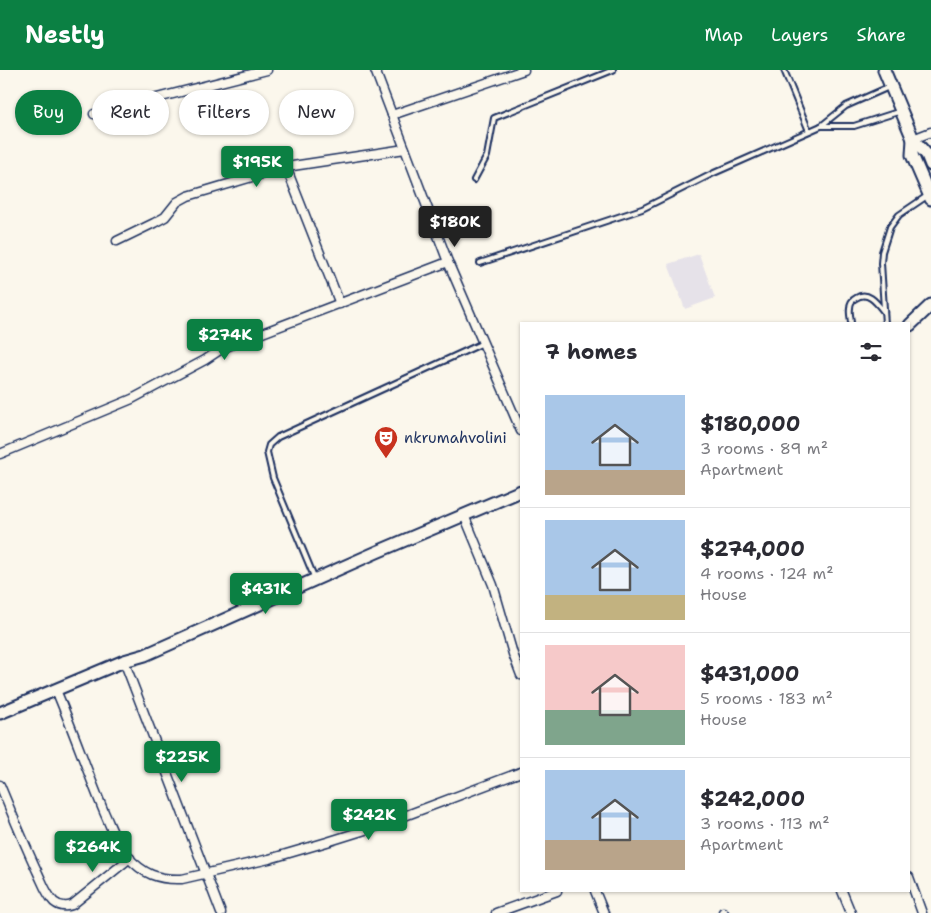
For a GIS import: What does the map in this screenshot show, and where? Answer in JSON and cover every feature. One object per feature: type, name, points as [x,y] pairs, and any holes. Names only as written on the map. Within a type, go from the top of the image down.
[{"type":"main road","points":[[884,70],[913,139],[927,155],[931,165]]},
{"type":"main road","points":[[913,139],[912,155],[930,197]]},
{"type":"main road","points":[[910,325],[931,305]]},
{"type":"main road","points":[[910,325],[931,316]]},
{"type":"main road","points":[[0,714],[144,655],[520,491]]},
{"type":"street","points":[[169,95],[267,70]]},
{"type":"street","points":[[375,70],[448,262],[520,429]]},
{"type":"street","points":[[392,115],[524,70]]},
{"type":"street","points":[[913,139],[931,132]]},
{"type":"street","points":[[117,241],[165,217],[177,202],[188,196],[286,167],[405,149]]},
{"type":"street","points":[[286,167],[340,304]]},
{"type":"street","points":[[0,454],[132,399],[205,360],[222,348],[448,262]]},
{"type":"street","points":[[464,515],[493,585],[512,654],[520,673]]},
{"type":"street","points":[[124,662],[221,913]]},
{"type":"street","points":[[56,690],[98,798],[117,840],[130,858],[156,878],[182,879],[268,859],[352,834],[520,772]]},
{"type":"street","points":[[0,785],[39,876],[53,901],[57,904],[65,906],[72,904],[130,858]]},
{"type":"street","points":[[910,881],[922,913]]},
{"type":"street","points":[[496,913],[554,892]]},
{"type":"street","points":[[595,892],[604,913]]},
{"type":"street","points":[[842,892],[851,913]]},
{"type":"lane","points":[[474,180],[487,156],[494,118],[613,70]]},
{"type":"lane","points":[[784,70],[809,131]]},
{"type":"lane","points":[[480,263],[642,209],[714,173],[821,126],[846,106],[891,86]]},
{"type":"lane","points":[[821,126],[854,126],[902,111]]},
{"type":"lane","points":[[885,322],[881,263],[882,252],[890,227],[903,210],[930,197]]},
{"type":"lane","points":[[851,322],[851,301],[862,295],[875,301],[884,312]]},
{"type":"lane","points":[[315,579],[273,478],[268,452],[269,445],[278,437],[483,343]]},
{"type":"shaded area","points":[[699,254],[715,298],[685,309],[668,264]]},
{"type":"place","name":"nkrumahvolini","points":[[386,459]]}]
